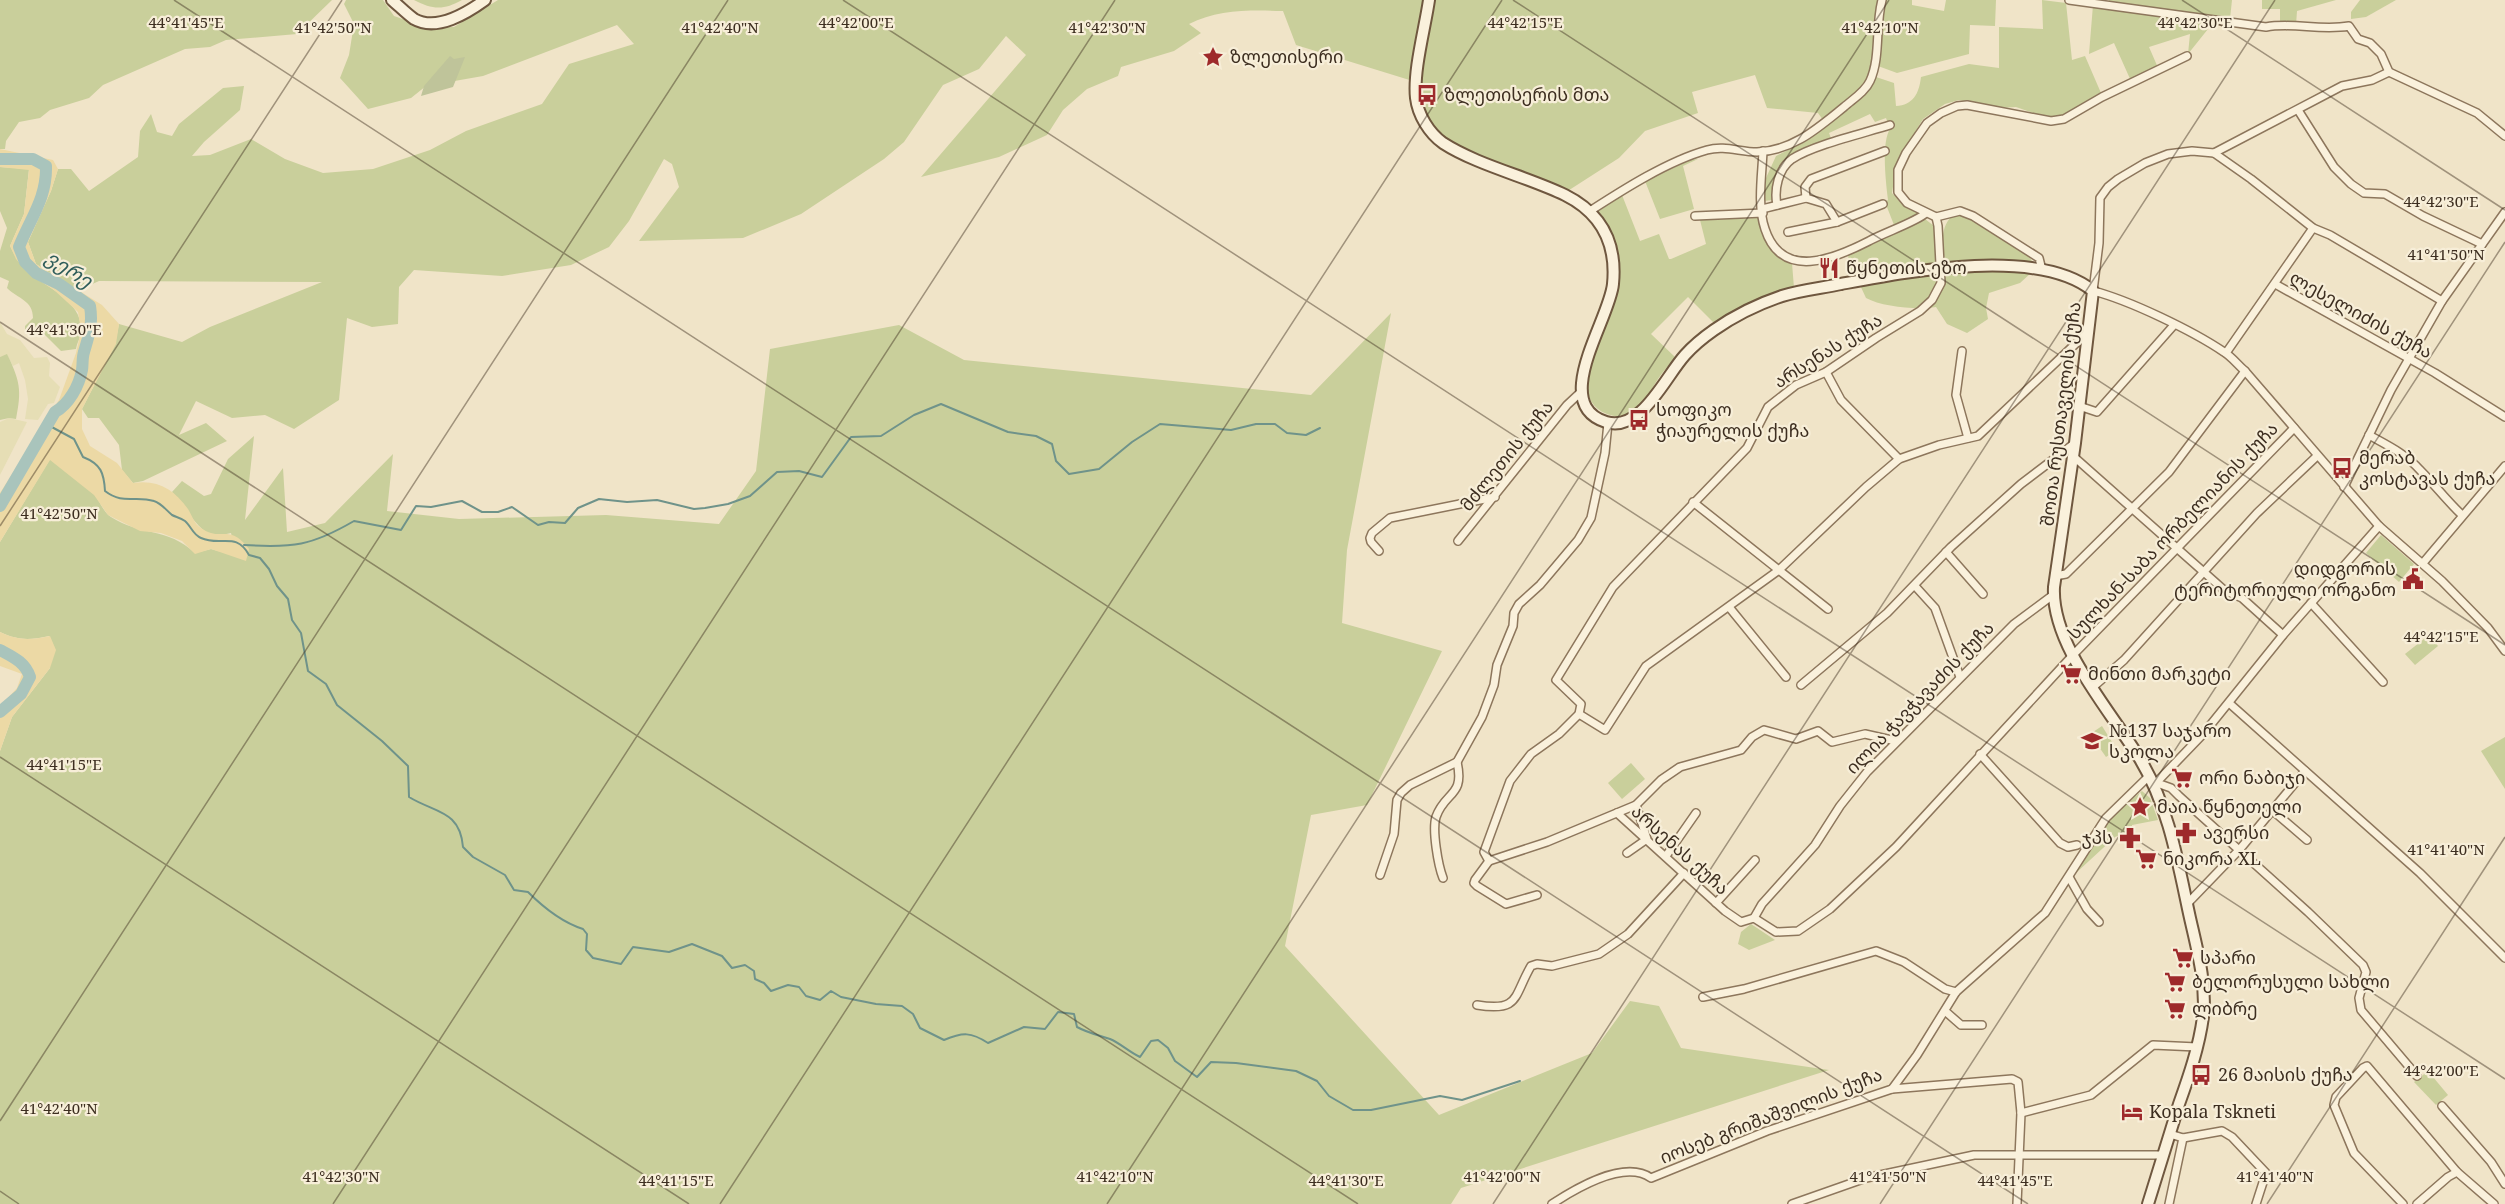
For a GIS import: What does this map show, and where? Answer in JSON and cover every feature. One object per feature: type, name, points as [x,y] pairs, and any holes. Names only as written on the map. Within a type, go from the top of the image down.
[{"type":"main road","points":[[392,0],[421,22],[436,22],[455,18],[485,0]]},
{"type":"main road","points":[[1429,0],[1416,82],[1416,96],[1419,114],[1431,131],[1442,142],[1563,194],[1590,211],[1612,247],[1613,286],[1584,369],[1582,391],[1588,410],[1608,423]]},
{"type":"main road","name":"შოთა რუსთაველის ქუჩა","points":[[1608,423],[1623,422],[1640,414],[1686,353],[1713,331],[1745,311],[1783,296],[1942,268],[1993,267],[2042,270],[2073,278],[2093,291],[2075,443],[2055,576],[2054,595],[2057,620],[2073,655],[2153,782],[2170,830],[2187,904],[2203,997],[2203,1015],[2197,1047],[2148,1204]]},
{"type":"street","points":[[1590,211],[1651,176],[1708,150],[1730,148],[1763,151],[1788,146],[1807,136],[1857,97],[1869,82],[1874,69],[1882,0]]},
{"type":"street","points":[[2069,0],[2266,27],[2279,24],[2327,29],[2349,26],[2358,39],[2370,43],[2382,54],[2390,72],[2477,113],[2505,136]]},
{"type":"street","points":[[2042,270],[2039,258],[1973,216],[1960,211],[1936,217],[1901,197],[1898,192],[1898,170],[1906,153],[1927,123],[1957,106],[1967,105],[2051,121],[2064,119],[2102,97],[2187,56]]},
{"type":"street","points":[[2214,153],[2342,86],[2372,80],[2390,72]]},
{"type":"street","points":[[2298,110],[2334,167],[2351,184],[2364,193],[2385,194],[2482,244]]},
{"type":"street","points":[[1777,205],[1776,186],[1781,174],[1792,159],[1813,149],[1890,124]]},
{"type":"street","points":[[1763,151],[1764,228],[1771,243],[1781,255],[1794,261],[1833,258],[1926,213]]},
{"type":"street","points":[[1806,198],[1805,187],[1811,179],[1885,151]]},
{"type":"street","points":[[2442,301],[2330,235],[2313,228],[2251,178],[2214,153],[2192,151],[2168,154],[2145,163],[2108,187],[2100,198],[2099,243],[2093,291],[2110,296],[2174,325],[2226,353],[2245,371],[2379,526],[2423,563],[2488,628],[2505,651]]},
{"type":"street","points":[[1695,216],[1762,211],[1806,198],[1826,204],[1837,222]]},
{"type":"street","points":[[1788,232],[1837,222],[1883,204]]},
{"type":"street","points":[[2344,487],[2391,390],[2442,301],[2505,212]]},
{"type":"street","points":[[1936,217],[1942,268]]},
{"type":"street","points":[[2275,284],[2313,228]]},
{"type":"street","name":"არსენას ქუჩა","points":[[1579,714],[1581,704],[1556,680],[1613,587],[1693,502],[1748,448],[1768,407],[1796,385],[1826,372],[1927,307],[1941,283],[1942,268]]},
{"type":"street","name":"ლესელიძის ქუჩა","points":[[2226,353],[2263,296],[2275,284],[2505,417]]},
{"type":"street","points":[[2079,406],[2097,412],[2174,325]]},
{"type":"street","points":[[1536,895],[1506,904],[1474,883],[1489,861],[1484,852],[1510,781],[1531,754],[1559,734],[1579,714],[1605,730],[1647,666],[1779,570],[1866,487],[1899,459],[1978,436],[2088,333]]},
{"type":"street","points":[[1962,351],[1956,395],[1968,438]]},
{"type":"street","points":[[2055,576],[2066,574],[2169,472],[2245,371]]},
{"type":"street","points":[[1826,372],[1841,400],[1899,459]]},
{"type":"street","name":"მძლეთის ქუჩა","points":[[1458,542],[1568,405],[1582,391]]},
{"type":"street","points":[[1380,875],[1394,834],[1397,800],[1401,793],[1410,785],[1457,762],[1482,717],[1494,685],[1497,665],[1513,626],[1514,613],[1519,604],[1540,585],[1578,540],[1591,518],[1605,453],[1608,423]]},
{"type":"street","name":"სულხან-საბა ორბელიანის ქუჩა","points":[[2073,655],[2294,428]]},
{"type":"street","points":[[2369,435],[2397,450],[2420,469],[2440,495],[2462,515]]},
{"type":"street","points":[[1801,685],[1887,613],[1949,550],[2021,484],[2075,443]]},
{"type":"street","points":[[2073,456],[2177,546],[2204,573],[2224,590],[2242,598],[2283,635]]},
{"type":"street","points":[[2092,687],[2124,660],[2257,513],[2317,456]]},
{"type":"street","points":[[2423,563],[2505,466]]},
{"type":"street","points":[[1379,551],[1370,538],[1372,533],[1390,518],[1495,497]]},
{"type":"street","points":[[1693,502],[1828,609]]},
{"type":"street","name":"იოსებ გრიშაშვილის ქუჩა","points":[[1552,1204],[1576,1188],[1612,1174],[1630,1172],[1645,1174],[1651,1178],[1767,1131],[1892,1089],[1917,1055],[1956,992],[2045,913],[2106,818],[2153,782],[2229,703],[2283,635],[2379,526]]},
{"type":"street","points":[[1949,550],[1983,594]]},
{"type":"street","points":[[1915,586],[1935,608],[1960,677]]},
{"type":"street","name":"ილია ჭავჭავაძის ქუჩა","points":[[1754,918],[1762,904],[1815,844],[1840,806],[1867,772],[2014,624],[2054,595]]},
{"type":"street","points":[[2311,603],[2382,682]]},
{"type":"street","points":[[1729,607],[1786,677]]},
{"type":"street","name":"არსენას ქუჩა","points":[[1489,861],[1547,842],[1617,813],[1716,903],[1741,922],[1754,918],[1776,932],[1798,932],[1820,918],[1896,847],[2073,655]]},
{"type":"street","points":[[2229,703],[2420,873],[2505,957]]},
{"type":"street","points":[[1617,813],[1636,805],[1661,780],[1680,767],[1741,750],[1752,737],[1764,730],[1796,739],[1818,731],[1832,742],[1865,734],[1896,741]]},
{"type":"street","points":[[1980,754],[2054,836],[2068,847],[2077,845]]},
{"type":"street","points":[[1443,878],[1438,865],[1436,817],[1459,784],[1460,775],[1457,762]]},
{"type":"street","points":[[2187,904],[2240,849],[2305,771]]},
{"type":"street","points":[[2153,782],[2171,788],[2240,849],[2363,965],[2367,972],[2359,998],[2361,1010],[2417,1076]]},
{"type":"street","points":[[1627,853],[1647,839],[1636,805]]},
{"type":"street","points":[[2272,810],[2307,840]]},
{"type":"street","points":[[1666,856],[1696,813]]},
{"type":"street","points":[[1716,903],[1755,860]]},
{"type":"street","points":[[1477,1005],[1502,1007],[1509,1005],[1514,1000],[1531,966],[1537,964],[1552,966],[1599,954],[1628,934],[1684,873]]},
{"type":"street","points":[[2069,877],[2087,909],[2098,922]]},
{"type":"street","points":[[1703,997],[1744,989],[1876,951],[1904,962],[1945,988],[1956,992]]},
{"type":"street","points":[[1945,1011],[1961,1025],[1982,1026]]},
{"type":"street","points":[[2021,1113],[2091,1095],[2154,1045],[2197,1047]]},
{"type":"street","points":[[2403,1204],[2354,1153],[2334,1106],[2336,1096],[2352,1078],[2367,1066],[2457,1172],[2494,1204]]},
{"type":"street","points":[[1892,1089],[2012,1079],[2018,1082],[2021,1113],[2017,1204]]},
{"type":"street","points":[[2442,1106],[2491,1162],[2505,1184]]},
{"type":"street","points":[[2170,1134],[2182,1138],[2222,1131],[2232,1137],[2266,1173],[2256,1204]]},
{"type":"street","points":[[2169,1204],[2182,1138]]},
{"type":"street","points":[[1792,1204],[1866,1178],[1974,1155],[2163,1155]]},
{"type":"street","points":[[2417,1204],[2457,1172]]},
{"type":"shaded area","points":[[0,322],[7,334],[20,340],[34,358],[47,357],[50,363],[49,376],[60,387],[54,403],[48,404],[38,420],[25,419],[28,399],[19,363],[13,366],[7,355],[0,357]]},
{"type":"shaded area","points":[[9,418],[27,422],[0,475],[0,422]]},
{"type":"green space","points":[[0,0],[332,0],[297,34],[226,40],[210,47],[185,49],[103,85],[89,98],[50,110],[40,118],[19,122],[6,141],[5,149],[0,149]]},
{"type":"green space","points":[[346,0],[383,0],[394,16],[426,27],[454,27],[498,0],[1882,0],[1869,82],[1843,108],[1823,120],[1818,113],[1767,108],[1755,75],[1692,92],[1698,113],[1645,131],[1619,158],[1563,194],[1442,142],[1419,114],[1416,82],[1296,45],[1283,11],[1223,13],[1189,24],[1201,33],[1174,51],[1121,67],[1118,76],[1087,89],[1063,110],[1047,135],[999,157],[921,177],[1026,55],[1006,36],[979,69],[943,85],[904,142],[884,159],[801,214],[743,238],[639,241],[679,187],[672,164],[664,159],[629,221],[609,247],[571,265],[502,276],[414,270],[399,287],[398,324],[372,327],[347,318],[339,400],[294,429],[265,415],[232,418],[196,401],[179,435],[206,423],[227,441],[143,481],[133,483],[122,470],[119,445],[99,418],[88,418],[82,409],[115,344],[119,324],[182,342],[210,327],[322,282],[99,281],[77,291],[36,264],[28,242],[51,191],[58,169],[71,169],[89,191],[138,157],[140,131],[151,114],[157,132],[172,136],[179,124],[223,88],[244,86],[240,110],[204,142],[192,156],[210,155],[251,139],[285,159],[323,173],[373,169],[430,150],[466,131],[542,104],[569,64],[634,44],[617,25],[483,76],[426,86],[411,98],[368,109],[340,78],[349,55],[354,24],[344,4]]},
{"type":"green space","points":[[414,0],[462,0],[450,6],[438,8]]},
{"type":"green space","points":[[1885,0],[1912,0],[1912,5],[1944,11],[1946,0],[1996,0],[1995,26],[1970,25],[1969,54],[1897,73],[1878,66],[1882,11]]},
{"type":"green space","points":[[2042,0],[2066,3],[2072,60],[2085,56],[2101,93],[2062,117],[2051,119],[2016,107],[1999,108],[1959,100],[1945,104],[1923,119],[1897,162],[1892,193],[1901,203],[1920,213],[1894,225],[1885,202],[1888,200],[1885,153],[1890,129],[1886,118],[1875,122],[1870,114],[1829,133],[1832,141],[1790,159],[1773,200],[1764,201],[1766,178],[1776,156],[1808,140],[1860,97],[1873,76],[1894,83],[1896,106],[1914,98],[1919,89],[1921,77],[1969,64],[1999,68],[1999,27],[2043,29]]},
{"type":"green space","points":[[2109,0],[2232,0],[2230,19],[2109,3]]},
{"type":"green space","points":[[2262,0],[2336,0],[2297,11],[2296,25],[2280,22],[2280,9],[2262,9]]},
{"type":"green space","points":[[2360,0],[2396,0],[2366,17],[2351,19],[2351,12]]},
{"type":"green space","points":[[2093,5],[2210,21],[2208,29],[2188,54],[2190,34],[2149,47],[2159,70],[2131,81],[2114,43],[2089,54]]},
{"type":"green space","points":[[450,56],[454,59],[465,57],[453,87],[421,96],[424,86]]},
{"type":"green space","points":[[1698,159],[1683,166],[1694,209],[1660,219],[1645,181],[1690,160]]},
{"type":"green space","points":[[0,167],[29,169],[24,214],[10,246],[26,270],[63,297],[76,312],[81,331],[76,349],[61,351],[45,335],[25,331],[25,326],[33,318],[30,307],[28,303],[7,288],[9,281],[0,277],[0,251],[7,228],[0,211]]},
{"type":"green space","points":[[1622,195],[1640,241],[1659,234],[1669,259],[1706,244],[1700,220],[1759,218],[1763,233],[1770,245],[1779,255],[1792,263],[1794,288],[1755,301],[1714,323],[1688,297],[1651,334],[1675,357],[1639,407],[1625,416],[1617,416],[1607,414],[1593,404],[1587,389],[1588,370],[1610,307],[1619,272],[1614,249],[1596,213]]},
{"type":"green space","points":[[1958,215],[1970,219],[2029,256],[2033,263],[2007,260],[1945,262],[1943,243],[1945,226],[1952,216]]},
{"type":"green space","points":[[1925,219],[1934,226],[1938,254],[1936,263],[1851,276],[1848,255],[1881,237]]},
{"type":"green space","points":[[1952,272],[2032,272],[2020,283],[1989,293],[1986,308],[1988,319],[1967,333],[1947,324],[1936,307],[1910,308],[1881,304],[1866,298],[1860,285]]},
{"type":"green space","points":[[1391,313],[1347,550],[1342,623],[1442,651],[1367,805],[1311,815],[1285,946],[1439,1115],[1592,1053],[1630,1001],[1659,1006],[1681,1048],[1829,1070],[1461,1188],[1451,1204],[0,1204],[0,751],[12,717],[50,668],[49,636],[24,639],[0,632],[0,542],[50,459],[94,494],[111,517],[133,527],[174,539],[195,553],[211,549],[236,556],[231,533],[212,535],[207,533],[196,523],[172,492],[182,481],[204,496],[211,494],[228,459],[254,436],[245,520],[283,468],[287,532],[325,523],[393,454],[387,511],[459,519],[606,515],[719,524],[756,471],[770,349],[899,325],[964,360],[1311,395]]},
{"type":"green space","points":[[7,354],[15,371],[19,400],[16,419],[0,420],[0,357]]},
{"type":"green space","points":[[2381,535],[2414,564],[2399,582],[2366,553]]},
{"type":"green space","points":[[2429,635],[2438,646],[2415,665],[2405,654]]},
{"type":"green space","points":[[2102,726],[2117,750],[2106,757],[2090,734]]},
{"type":"green space","points":[[2505,737],[2505,789],[2481,751]]},
{"type":"green space","points":[[1631,763],[1645,779],[1622,799],[1608,783]]},
{"type":"green space","points":[[2142,791],[2150,798],[2158,820],[2132,825],[2132,830],[2115,837],[2077,872],[2076,870],[2108,819]]},
{"type":"green space","points":[[1751,924],[1775,940],[1749,950],[1738,944],[1741,932]]},
{"type":"green space","points":[[2428,1071],[2448,1095],[2436,1105],[2414,1082]]},
{"type":"sand","points":[[0,149],[53,160],[58,169],[51,191],[28,242],[36,264],[102,305],[119,324],[116,344],[82,409],[82,429],[90,446],[117,463],[133,483],[157,484],[171,491],[183,502],[201,528],[214,534],[236,536],[249,549],[246,561],[211,549],[195,554],[182,541],[161,533],[140,531],[108,515],[94,495],[50,460],[0,542],[0,493],[59,400],[76,353],[81,331],[78,312],[54,290],[27,272],[16,259],[10,246],[24,214],[29,170],[0,167]]},
{"type":"sand","points":[[0,632],[25,639],[50,636],[56,650],[50,668],[12,717],[0,751],[0,707],[17,688],[22,674],[0,666]]},
{"type":"waterway","name":"ვერე","points":[[0,159],[33,159],[46,166],[46,178],[41,198],[19,247],[25,262],[36,273],[59,284],[90,306],[91,318],[82,370],[76,388],[65,404],[55,412],[0,506]]},
{"type":"waterway","points":[[244,545],[301,544],[326,536],[354,521],[401,530],[416,506],[431,507],[462,501],[482,512],[498,512],[512,507],[538,525],[549,522],[565,523],[578,508],[599,499],[627,502],[657,500],[694,509],[728,504],[750,496],[777,472],[799,471],[822,477],[851,437],[881,436],[914,415],[941,404],[1008,432],[1036,436],[1052,444],[1056,461],[1069,474],[1099,469],[1132,442],[1160,424],[1231,430],[1256,424],[1275,424],[1287,433],[1306,435],[1320,428]]},
{"type":"waterway","points":[[48,425],[74,439],[83,457],[98,466],[104,479],[105,491],[111,495],[123,499],[147,499],[157,502],[172,515],[185,521],[198,537],[239,543],[249,555],[260,558],[288,599],[292,620],[301,633],[308,671],[326,684],[337,705],[382,741],[408,766],[409,797],[451,819],[461,835],[463,847],[473,857],[505,875],[514,890],[528,892],[553,914],[583,929],[587,934],[586,950],[593,958],[621,964],[633,947],[669,952],[692,944],[722,956],[732,968],[745,965],[754,971],[755,979],[764,983],[771,991],[788,985],[799,987],[806,996],[820,1000],[831,991],[841,997],[876,1004],[902,1006],[913,1014],[920,1028],[944,1040],[967,1034],[988,1043],[1024,1027],[1045,1029],[1058,1012],[1074,1014],[1077,1027],[1114,1041],[1140,1057],[1151,1041],[1158,1040],[1168,1048],[1175,1061],[1197,1077],[1211,1062],[1296,1071],[1317,1081],[1329,1096],[1353,1110],[1371,1110],[1440,1096],[1462,1100],[1520,1081]]},
{"type":"waterway","name":"ვერე","points":[[0,650],[22,664],[30,677],[21,694],[0,712]]},
{"type":"place","name":"ზლეთისერი","points":[[1213,57]]},
{"type":"place","name":"ზლეთისერის მთა","points":[[1427,95]]},
{"type":"place","name":"წყნეთის ეზო","points":[[1829,268]]},
{"type":"place","name":"სოფიკო ჭიაურელის ქუჩა","points":[[1639,420]]},
{"type":"place","name":"მერაბ კოსტავას ქუჩა","points":[[2342,468]]},
{"type":"place","name":"დიდგორის ტერიტორიული ორგანო","points":[[2413,579]]},
{"type":"place","name":"მინთი მარკეტი","points":[[2071,674]]},
{"type":"place","name":"№137 საჯარო სკოლა","points":[[2092,741]]},
{"type":"place","name":"ორი ნაბიჯი","points":[[2182,778]]},
{"type":"place","name":"მაია წყნეთელი","points":[[2140,807]]},
{"type":"place","name":"ავერსი","points":[[2186,833]]},
{"type":"place","name":"ჯპს","points":[[2130,838]]},
{"type":"place","name":"ნიკორა XL","points":[[2146,859]]},
{"type":"place","name":"სპარი","points":[[2183,958]]},
{"type":"place","name":"ბელორუსული სახლი","points":[[2175,982]]},
{"type":"place","name":"ლიბრე","points":[[2175,1009]]},
{"type":"place","name":"26 მაისის ქუჩა","points":[[2201,1075]]},
{"type":"place","name":"Kopala Tskneti","points":[[2132,1112]]}]
